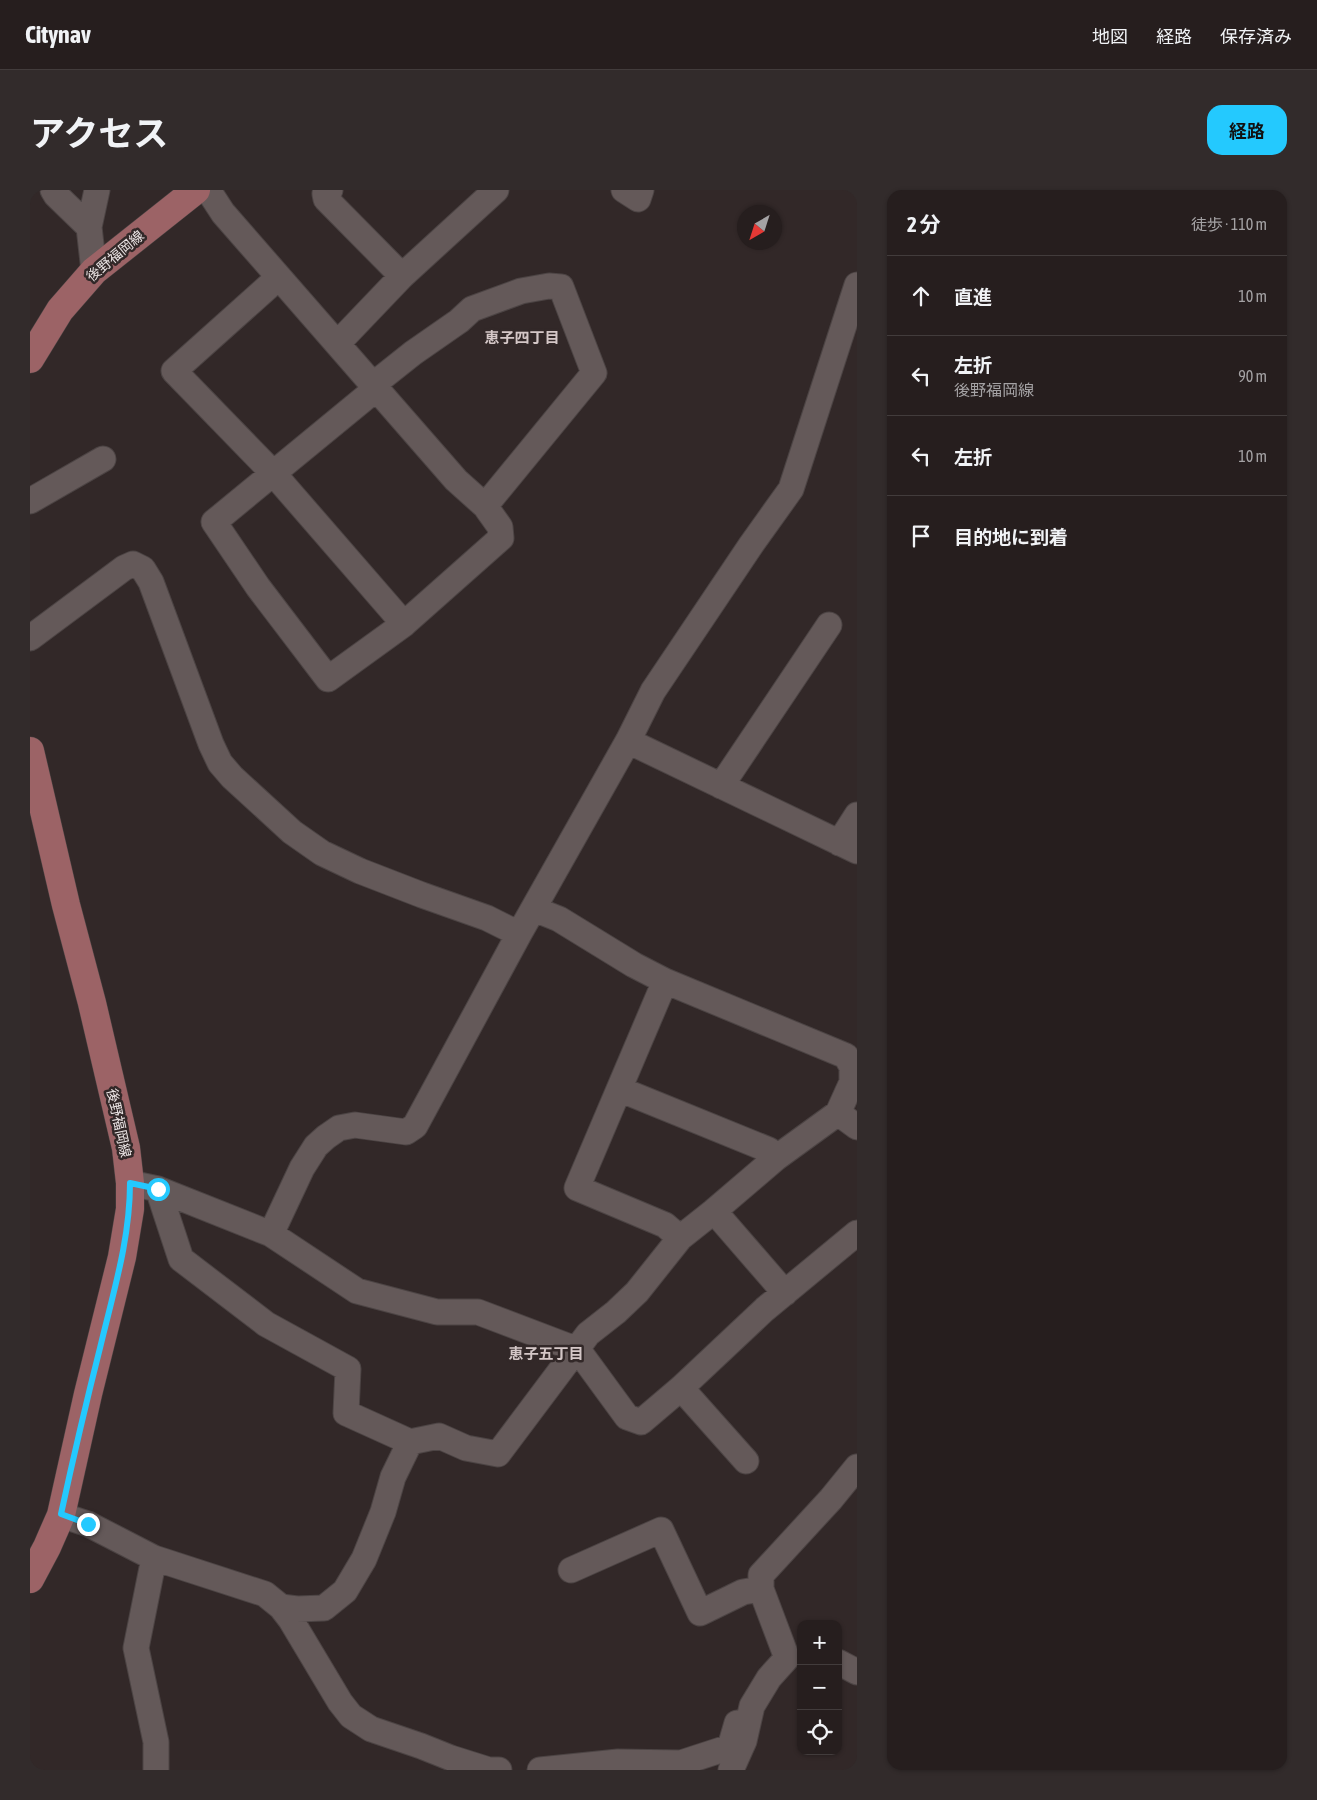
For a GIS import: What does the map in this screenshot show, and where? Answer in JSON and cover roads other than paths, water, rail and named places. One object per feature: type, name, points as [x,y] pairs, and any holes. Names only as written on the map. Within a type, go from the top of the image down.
[{"type":"main road","name":"後野福岡線","points":[[30,359],[60,310],[94,271],[196,190]]},
{"type":"main road","name":"後野福岡線","points":[[30,751],[106,1061],[126,1148],[130,1183],[130,1209],[122,1257],[61,1514],[47,1547],[30,1579]]},
{"type":"street","points":[[53,190],[89,227]]},
{"type":"street","points":[[94,271],[89,227],[97,190]]},
{"type":"street","points":[[208,190],[223,213],[338,343],[375,386],[456,480],[485,506],[500,527],[500,538],[404,624],[328,679],[258,587],[214,522],[273,474],[375,386],[414,353],[459,321],[472,309],[521,291],[549,286],[561,287],[594,373],[485,506]]},
{"type":"street","points":[[330,190],[325,194],[326,199],[402,276]]},
{"type":"street","points":[[338,343],[402,276],[496,190]]},
{"type":"street","points":[[624,190],[638,199],[641,190]]},
{"type":"street","points":[[280,277],[174,371],[273,474],[404,624]]},
{"type":"street","points":[[271,1234],[302,1168],[316,1146],[326,1137],[339,1128],[355,1125],[406,1132],[415,1126],[519,934],[628,742],[653,691],[791,489],[857,285]]},
{"type":"street","points":[[30,501],[103,459]]},
{"type":"street","points":[[30,638],[124,568],[133,564],[143,569],[151,582],[211,744],[220,763],[232,777],[292,832],[322,853],[360,872],[487,918],[519,934]]},
{"type":"street","points":[[721,786],[829,625]]},
{"type":"street","points":[[628,742],[848,847],[857,815]]},
{"type":"street","points":[[158,1189],[181,1258],[266,1324],[348,1369],[346,1413],[410,1442],[439,1436],[466,1448],[498,1454],[578,1350],[588,1334],[616,1312],[637,1292],[680,1238],[776,1158],[848,1120],[852,1082],[852,1067],[846,1056],[665,981],[634,965],[560,919],[534,908]]},
{"type":"street","points":[[665,981],[577,1188],[665,1225],[680,1238]]},
{"type":"street","points":[[619,1090],[769,1150],[776,1158]]},
{"type":"street","points":[[130,1183],[158,1189],[271,1234],[357,1291],[437,1312],[478,1312],[578,1350],[627,1417],[641,1422],[681,1388],[765,1309],[857,1233]]},
{"type":"street","points":[[714,1211],[785,1293]]},
{"type":"street","points":[[681,1388],[746,1461]]},
{"type":"street","points":[[281,1607],[297,1609],[324,1608],[345,1591],[364,1559],[383,1512],[394,1476],[410,1442]]},
{"type":"street","points":[[790,1652],[761,1589],[761,1575],[832,1499],[857,1467]]},
{"type":"street","points":[[61,1514],[88,1524],[154,1558],[265,1594],[281,1607],[291,1620],[340,1702],[351,1716],[371,1729],[451,1758],[489,1770],[499,1770]]},
{"type":"street","points":[[571,1570],[661,1530],[700,1613],[743,1592],[761,1589]]},
{"type":"street","points":[[154,1558],[136,1648],[156,1742],[156,1770]]},
{"type":"street","points":[[540,1770],[618,1762],[681,1763],[730,1747],[744,1697],[790,1652]]},
{"type":"street","points":[[731,1770],[744,1741],[752,1706],[769,1678],[790,1652]]},
{"type":"street","points":[[842,1664],[857,1672]]},
{"type":"district","name":"恵子四丁目","points":[[522,338]]},
{"type":"district","name":"恵子五丁目","points":[[546,1354]]}]
